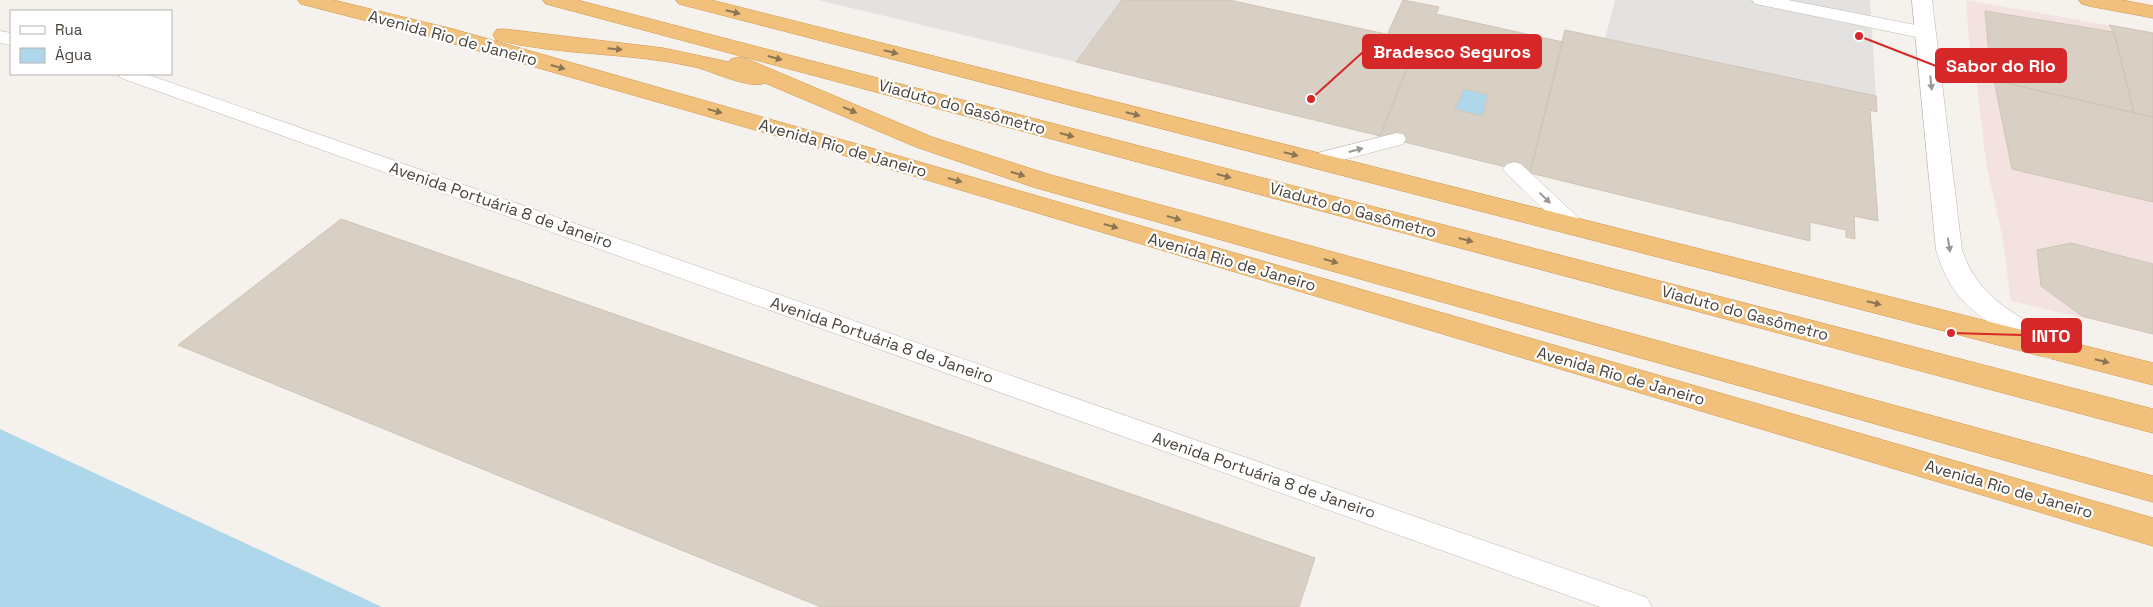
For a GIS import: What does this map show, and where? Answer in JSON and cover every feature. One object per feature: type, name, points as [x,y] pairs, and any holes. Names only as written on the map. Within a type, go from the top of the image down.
[{"type":"highway","name":"Avenida Rio de Janeiro","points":[[308,0],[445,34],[868,155],[2153,532]]},
{"type":"highway","name":"Viaduto do Gasômetro","points":[[553,0],[2153,421]]},
{"type":"highway","points":[[686,0],[2153,374]]},
{"type":"highway","points":[[2089,0],[2153,12]]},
{"type":"highway","points":[[592,10],[769,75],[924,142],[1000,168],[2153,490]]},
{"type":"highway","points":[[445,34],[494,34],[554,43],[663,54],[741,73],[782,89],[809,105],[868,155]]},
{"type":"street","points":[[1922,0],[1949,250],[1959,276],[1982,303],[2000,318],[2054,349]]},
{"type":"lane","points":[[1761,0],[1818,6],[1926,33]]},
{"type":"lane","name":"Avenida Portuária 8 de Janeiro","points":[[131,75],[1637,607]]},
{"type":"lane","points":[[1317,160],[1396,139]]},
{"type":"lane","points":[[1514,169],[1575,227]]},
{"type":"shaded area","points":[[818,0],[1122,0],[1076,62]]},
{"type":"shaded area","points":[[1615,0],[1870,0],[1876,96],[1605,39]]},
{"type":"shaded area","points":[[1966,0],[2153,33],[2153,334],[2011,301],[2002,235],[1986,163],[1976,76],[1970,53]]},
{"type":"water","points":[[1464,89],[1488,95],[1482,116],[1455,109]]},
{"type":"water","points":[[0,429],[382,607],[0,607]]},
{"type":"building","points":[[1122,0],[1229,0],[1418,41],[1380,136],[1076,62]]},
{"type":"building","points":[[1403,0],[1439,7],[1436,14],[1563,42],[1530,173],[1380,136],[1418,41],[1387,35]],"holes":[[[1464,89],[1488,95],[1482,116],[1455,109]]]},
{"type":"building","points":[[1985,11],[2114,32],[2134,113],[1976,76],[1970,53],[1989,55]]},
{"type":"building","points":[[2109,25],[2153,33],[2153,117],[2134,113],[2114,32]]},
{"type":"building","points":[[1565,30],[1876,96],[1877,112],[1870,110],[1878,221],[1854,216],[1855,239],[1846,237],[1846,230],[1810,222],[1810,241],[1530,173]]},
{"type":"building","points":[[1994,80],[2153,117],[2153,202],[2012,169]]},
{"type":"building","points":[[341,219],[1315,558],[1299,607],[821,607],[178,345]]},
{"type":"building","points":[[2071,243],[2153,264],[2153,334],[2082,316],[2041,286],[2037,250]]},
{"type":"place","name":"Sabor do Rio","points":[[1859,36]]},
{"type":"place","name":"Bradesco Seguros","points":[[1311,99]]},
{"type":"place","name":"INTO","points":[[1951,333]]}]
